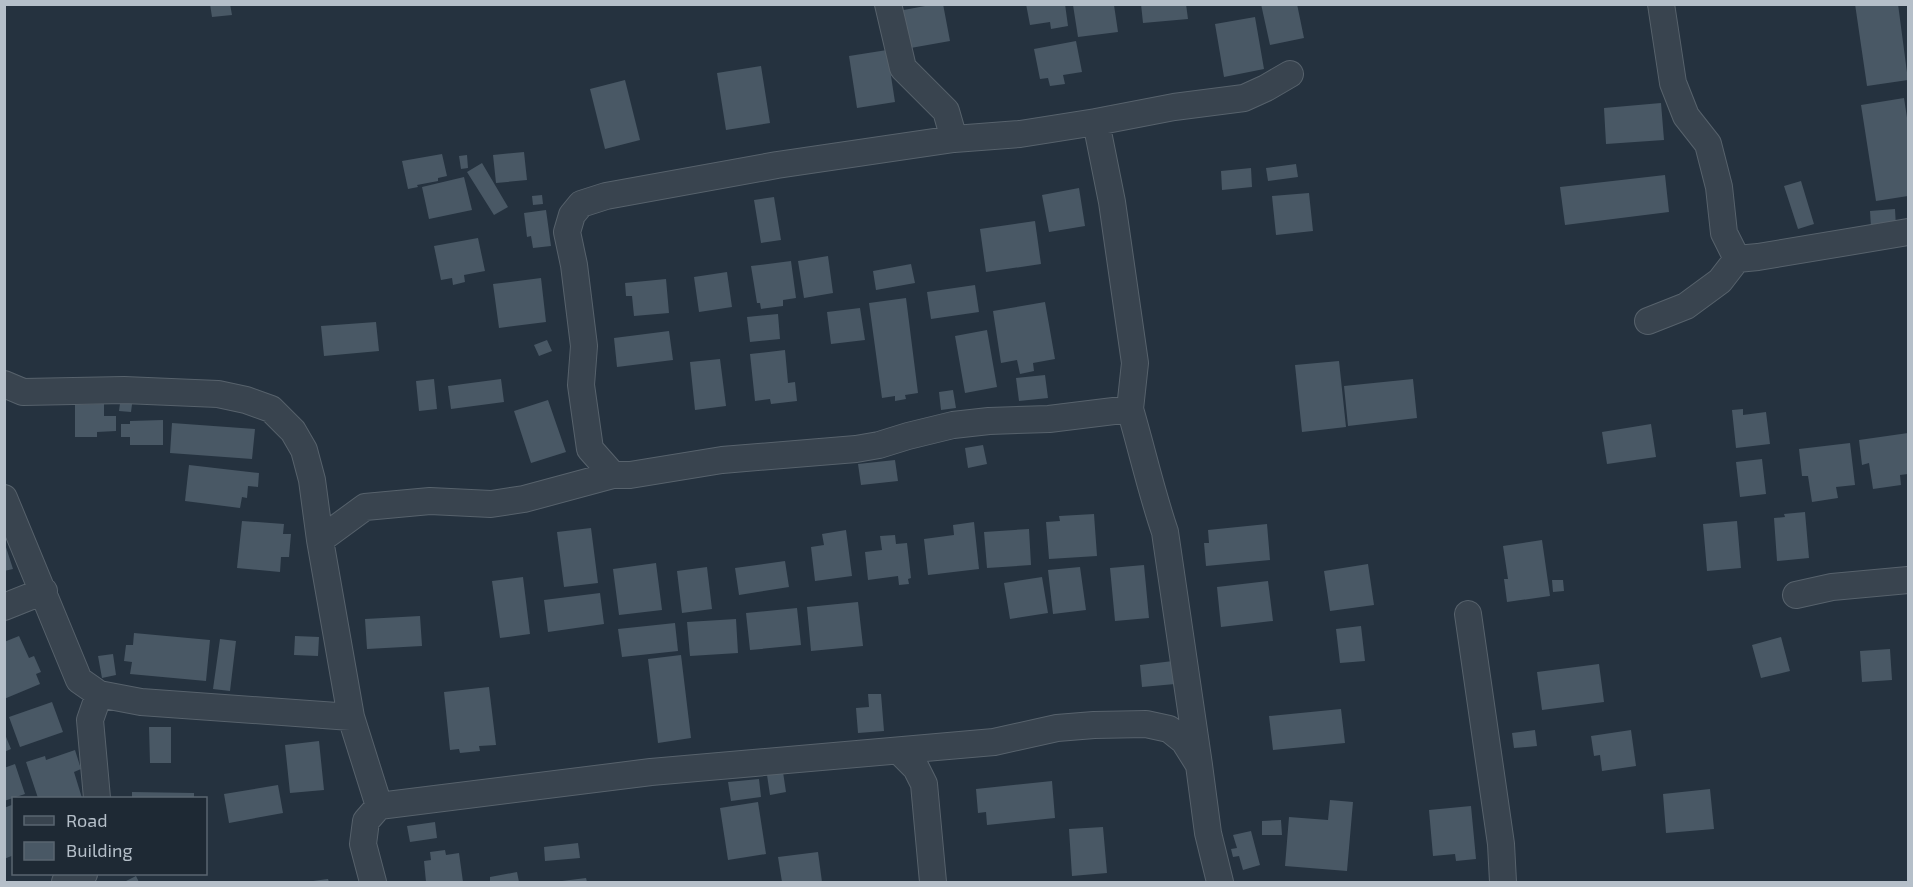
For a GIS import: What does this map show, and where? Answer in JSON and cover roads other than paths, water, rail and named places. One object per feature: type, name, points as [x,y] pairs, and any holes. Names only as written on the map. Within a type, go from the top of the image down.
[{"type":"street","points":[[888,4],[903,68],[946,111],[954,139]]},
{"type":"street","points":[[1661,4],[1673,83],[1686,116],[1708,144],[1719,187],[1724,233],[1737,259]]},
{"type":"street","points":[[613,475],[590,449],[581,385],[584,346],[567,232],[573,215],[582,204],[606,196],[777,165],[954,139],[1020,134],[1174,107],[1244,98],[1290,75]]},
{"type":"street","points":[[1096,122],[1112,202],[1135,363],[1130,409],[1154,500],[1166,532],[1208,833],[1220,882]]},
{"type":"street","points":[[1648,321],[1686,306],[1720,281],[1737,259],[1908,232]]},
{"type":"street","points":[[4,384],[24,392],[124,390],[218,394],[246,400],[271,409],[293,431],[304,450],[312,480],[320,540],[351,717],[379,806]]},
{"type":"street","points":[[320,540],[365,507],[430,501],[491,504],[524,499],[613,475],[743,458],[879,446],[953,425],[1049,419],[1130,409]]},
{"type":"street","points":[[4,498],[44,591],[78,680],[99,694],[141,702],[351,717]]},
{"type":"street","points":[[1796,595],[1832,587],[1908,580]]},
{"type":"street","points":[[4,607],[44,591]]},
{"type":"street","points":[[1468,614],[1501,844],[1503,882]]},
{"type":"street","points":[[97,797],[90,720],[99,694]]},
{"type":"street","points":[[373,882],[363,844],[366,821],[379,806],[651,772],[994,742],[1057,728],[1094,724],[1146,724],[1169,729],[1184,741],[1199,765]]},
{"type":"street","points":[[899,751],[916,768],[924,784],[933,882]]},
{"type":"street","points":[[65,882],[80,875]]}]
